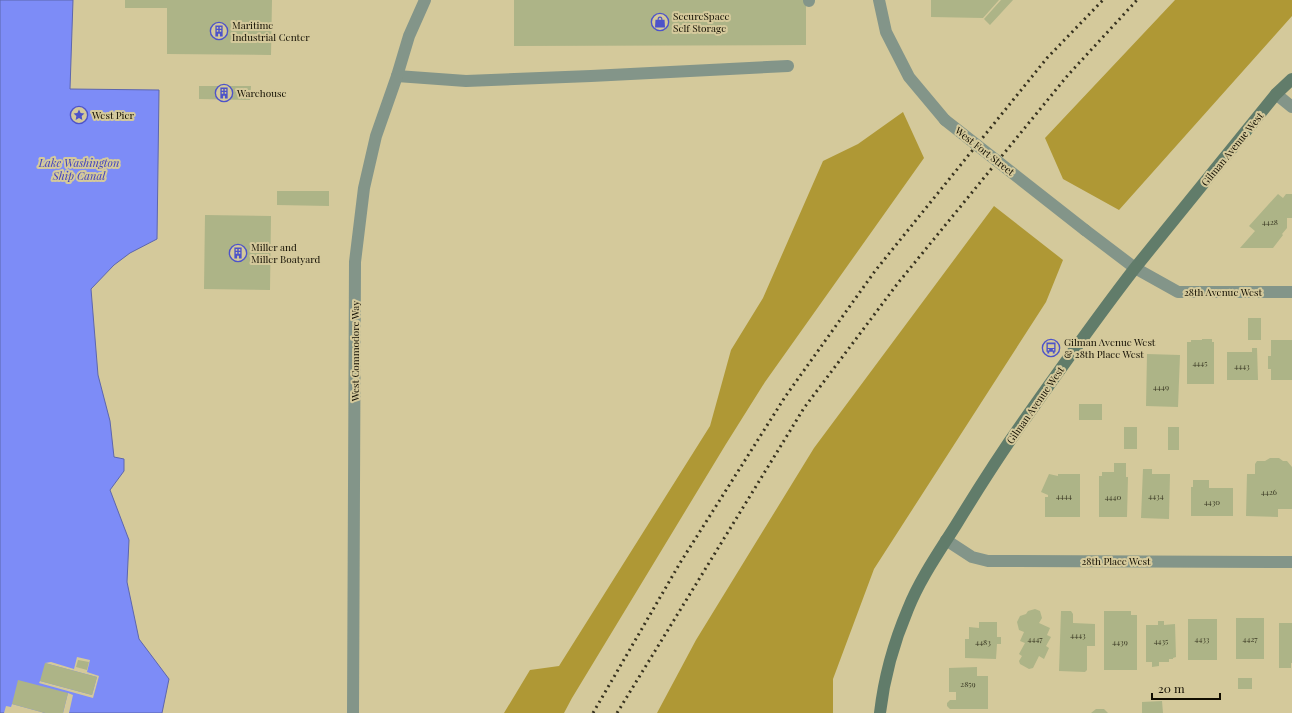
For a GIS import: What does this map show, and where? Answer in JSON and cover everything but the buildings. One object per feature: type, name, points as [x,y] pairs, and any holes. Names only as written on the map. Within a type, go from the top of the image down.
[{"type":"main road","name":"Gilman Avenue West","points":[[880,713],[883,691],[890,662],[908,608],[946,540],[998,458],[1068,358],[1135,268],[1276,94],[1292,79]]},
{"type":"street","name":"West Commodore Way","points":[[353,713],[355,262],[364,188],[376,136],[409,36],[425,0]]},
{"type":"street","name":"West Fort Street","points":[[879,0],[886,32],[909,78],[946,120],[1135,268]]},
{"type":"street","points":[[397,76],[466,81],[788,66]]},
{"type":"street","points":[[1276,94],[1292,107]]},
{"type":"street","name":"28th Avenue West","points":[[1135,268],[1178,292],[1292,292]]},
{"type":"street","name":"28th Place West","points":[[946,540],[972,557],[988,561],[1292,562]]},
{"type":"shaded area","points":[[1175,0],[1292,0],[1292,16],[1119,210],[1063,179],[1045,138]]},
{"type":"shaded area","points":[[903,112],[924,158],[765,382],[564,713],[504,713],[530,670],[559,666],[710,426],[731,350],[763,298],[823,161],[858,144]]},
{"type":"shaded area","points":[[994,206],[1063,260],[1046,302],[874,569],[833,679],[833,713],[657,713],[696,640],[814,448]]},
{"type":"water","name":"Lake Washington Ship Canal","points":[[0,0],[73,0],[70,89],[159,90],[157,239],[130,253],[114,265],[91,289],[98,375],[110,421],[114,457],[124,459],[124,471],[110,490],[129,540],[127,582],[139,639],[169,679],[162,713],[0,713]]},
{"type":"pier","points":[[77,657],[90,660],[87,672],[99,676],[93,698],[39,683],[40,681],[92,695],[97,677],[45,663],[51,662],[74,669]]},
{"type":"pier","points":[[68,693],[73,695],[69,713],[63,713]]},
{"type":"pier","points":[[12,704],[45,713],[4,713],[6,706],[11,707]]},
{"type":"railway","points":[[593,713],[680,563],[785,397],[875,271],[1047,58],[1103,0]]},
{"type":"railway","points":[[617,713],[804,408],[898,283],[1068,75],[1137,0]]},
{"type":"place","name":"SecureSpace Self Storage","points":[[660,22]]},
{"type":"place","name":"Maritime Industrial Center","points":[[219,31]]},
{"type":"place","name":"Warehouse","points":[[224,93]]},
{"type":"place","name":"West Pier","points":[[79,115]]},
{"type":"place","name":"Miller and Miller Boatyard","points":[[238,253]]},
{"type":"place","name":"Gilman Avenue West & 28th Place West","points":[[1051,348]]}]
